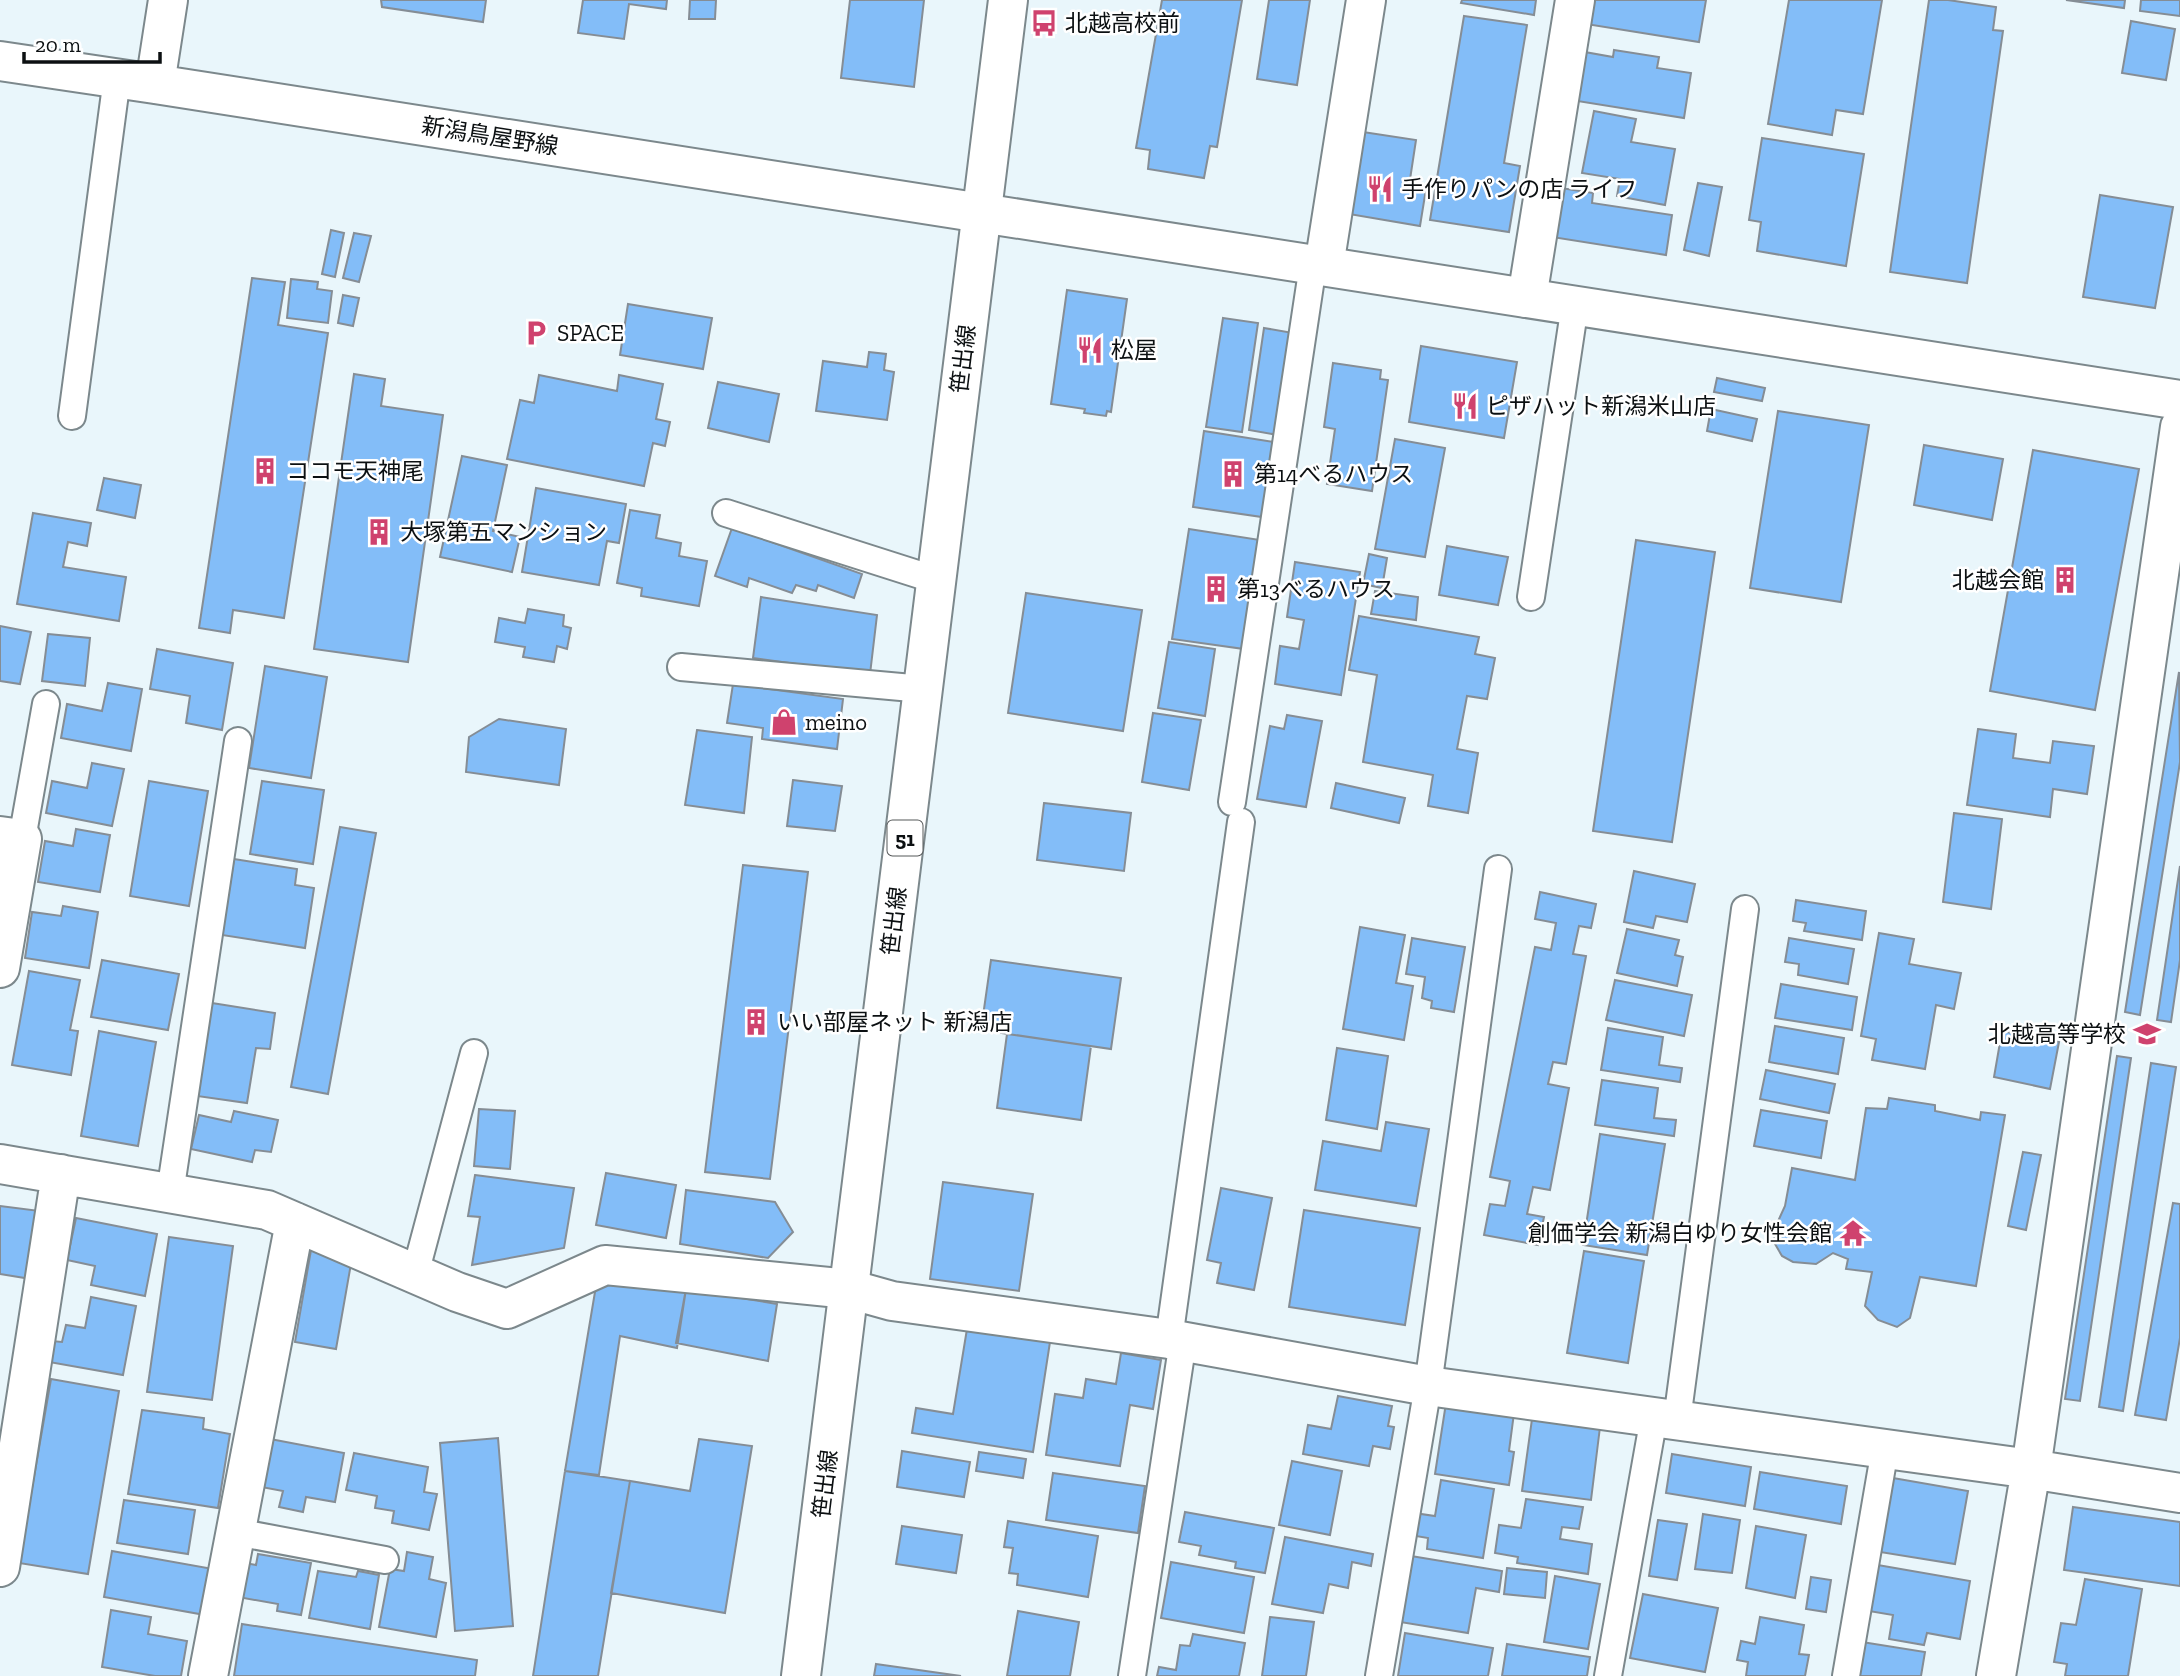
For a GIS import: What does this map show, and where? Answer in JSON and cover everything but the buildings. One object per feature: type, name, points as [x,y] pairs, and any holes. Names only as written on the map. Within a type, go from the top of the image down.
[{"type":"street","points":[[155,84],[168,0]]},
{"type":"street","name":"笹出線","points":[[801,1676],[1008,0]]},
{"type":"street","points":[[1319,265],[1366,0]]},
{"type":"street","points":[[1527,298],[1575,0]]},
{"type":"street","name":"新潟鳥屋野線","points":[[0,61],[2180,400]]},
{"type":"street","points":[[1996,1676],[2031,1469],[2180,427]]},
{"type":"street","points":[[0,968],[11,838]]},
{"type":"street","points":[[0,1164],[267,1210],[457,1292],[507,1309],[605,1265],[849,1289],[892,1301],[1176,1340],[1428,1386],[2031,1469],[2180,1493]]},
{"type":"street","points":[[0,1567],[61,1174]]},
{"type":"street","points":[[208,1676],[295,1222]]},
{"type":"lane","points":[[72,416],[117,78]]},
{"type":"lane","points":[[1132,1676],[1176,1340],[1237,812],[1319,265]]},
{"type":"lane","points":[[1531,597],[1575,305]]},
{"type":"lane","points":[[726,513],[936,580]]},
{"type":"lane","points":[[681,667],[923,689]]},
{"type":"lane","points":[[11,838],[46,704]]},
{"type":"lane","points":[[170,1193],[237,741]]},
{"type":"lane","points":[[1379,1676],[1428,1386],[1498,869]]},
{"type":"lane","points":[[1608,1676],[1665,1418],[1745,909]]},
{"type":"lane","points":[[415,1274],[474,1053]]},
{"type":"lane","points":[[1846,1676],[1885,1449]]},
{"type":"lane","points":[[236,1532],[385,1560]]},
{"type":"place","name":"北越高校前","points":[[1044,23]]},
{"type":"place","name":"手作りパンの店 ライフ","points":[[1380,189]]},
{"type":"place","name":"SPACE","points":[[536,333]]},
{"type":"place","name":"松屋","points":[[1090,350]]},
{"type":"place","name":"ピザハット新潟米山店","points":[[1465,406]]},
{"type":"place","name":"ココモ天神尾","points":[[265,471]]},
{"type":"place","name":"第14べるハウス","points":[[1233,474]]},
{"type":"place","name":"大塚第五マンション","points":[[379,532]]},
{"type":"place","name":"北越会館","points":[[2065,580]]},
{"type":"place","name":"第13べるハウス","points":[[1216,589]]},
{"type":"place","name":"meino","points":[[784,722]]},
{"type":"place","name":"いい部屋ネット 新潟店","points":[[756,1022]]},
{"type":"place","name":"北越高等学校","points":[[2147,1034]]},
{"type":"place","name":"創価学会 新潟白ゆり女性会館","points":[[1853,1233]]}]
